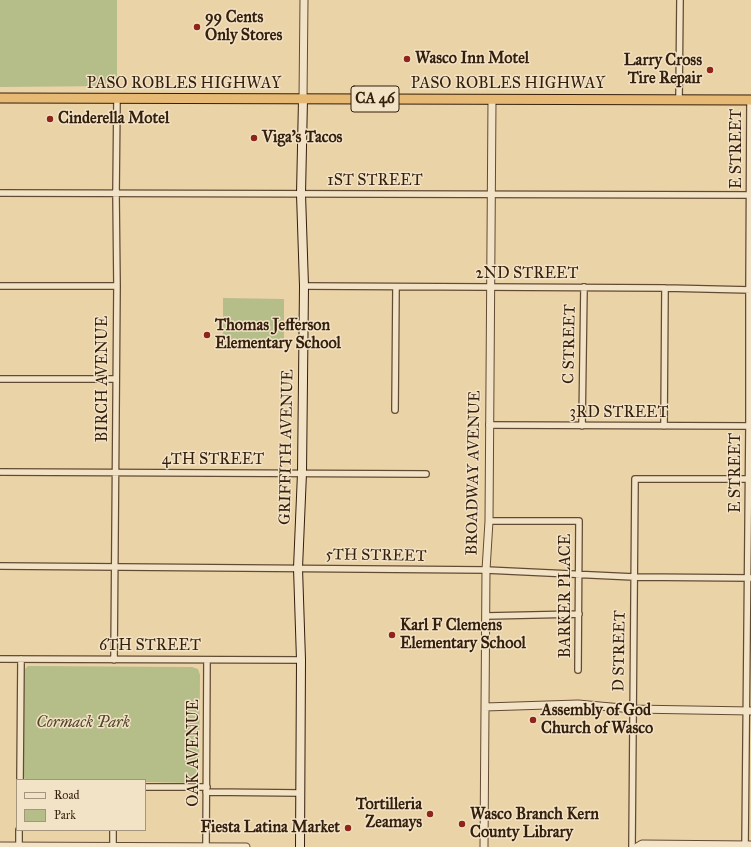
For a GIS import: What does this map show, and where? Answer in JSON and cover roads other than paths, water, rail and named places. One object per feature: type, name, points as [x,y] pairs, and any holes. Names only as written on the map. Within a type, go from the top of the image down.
[{"type":"highway","name":"PASO ROBLES HIGHWAY","points":[[0,98],[750,100]]},
{"type":"main road","name":"GRIFFITH AVENUE","points":[[300,847],[301,660],[298,568],[302,473],[304,286],[301,194],[302,99]]},
{"type":"street","name":"GRIFFITH AVENUE","points":[[302,99],[304,0]]},
{"type":"street","points":[[679,100],[680,0]]},
{"type":"street","name":"BIRCH AVENUE","points":[[114,660],[117,98]]},
{"type":"street","name":"BROADWAY AVENUE","points":[[484,847],[486,570],[489,521],[492,100]]},
{"type":"street","name":"E STREET","points":[[747,846],[750,479],[750,100]]},
{"type":"street","name":"1ST STREET","points":[[0,193],[749,195]]},
{"type":"street","points":[[0,286],[117,286]]},
{"type":"street","name":"2ND STREET","points":[[304,286],[584,287],[750,290]]},
{"type":"street","points":[[395,410],[396,287]]},
{"type":"street","name":"C STREET","points":[[582,426],[584,287]]},
{"type":"street","points":[[664,426],[665,288]]},
{"type":"street","points":[[0,379],[116,379]]},
{"type":"street","name":"3RD STREET","points":[[490,425],[749,426]]},
{"type":"street","name":"4TH STREET","points":[[0,472],[426,474]]},
{"type":"street","name":"D STREET","points":[[632,847],[635,479],[750,479]]},
{"type":"street","name":"BARKER PLACE","points":[[489,521],[579,521],[578,670]]},
{"type":"street","name":"5TH STREET","points":[[0,566],[486,570],[634,577],[749,578]]},
{"type":"street","points":[[486,616],[579,614]]},
{"type":"street","name":"6TH STREET","points":[[0,659],[301,660]]},
{"type":"street","points":[[20,779],[21,659]]},
{"type":"street","name":"OAK AVENUE","points":[[206,847],[207,660]]},
{"type":"street","points":[[485,707],[578,704],[633,709],[749,710]]},
{"type":"street","points":[[146,787],[300,793]]},
{"type":"street","points":[[19,831],[19,847]]},
{"type":"street","points":[[113,831],[113,847]]},
{"type":"street","points":[[637,847],[642,844],[747,846]]},
{"type":"street","points":[[0,846],[246,847]]},
{"type":"place","name":"99 Cents Only Stores","points":[[197,27]]},
{"type":"place","name":"Wasco Inn Motel","points":[[407,59]]},
{"type":"place","name":"Larry Cross Tire Repair","points":[[710,70]]},
{"type":"place","name":"Cinderella Motel","points":[[50,119]]},
{"type":"place","name":"Viga's Tacos","points":[[254,138]]},
{"type":"place","name":"Thomas Jefferson Elementary School","points":[[207,335]]},
{"type":"place","name":"Karl F Clemens Elementary School","points":[[392,635]]},
{"type":"place","name":"Assembly of God Church of Wasco","points":[[533,720]]},
{"type":"place","name":"Tortilleria Zeamays","points":[[430,814]]},
{"type":"place","name":"Wasco Branch Kern County Library","points":[[462,824]]},
{"type":"place","name":"Fiesta Latina Market","points":[[348,828]]},
{"type":"park label","name":"Cormack Park","points":[[83,723]]}]
